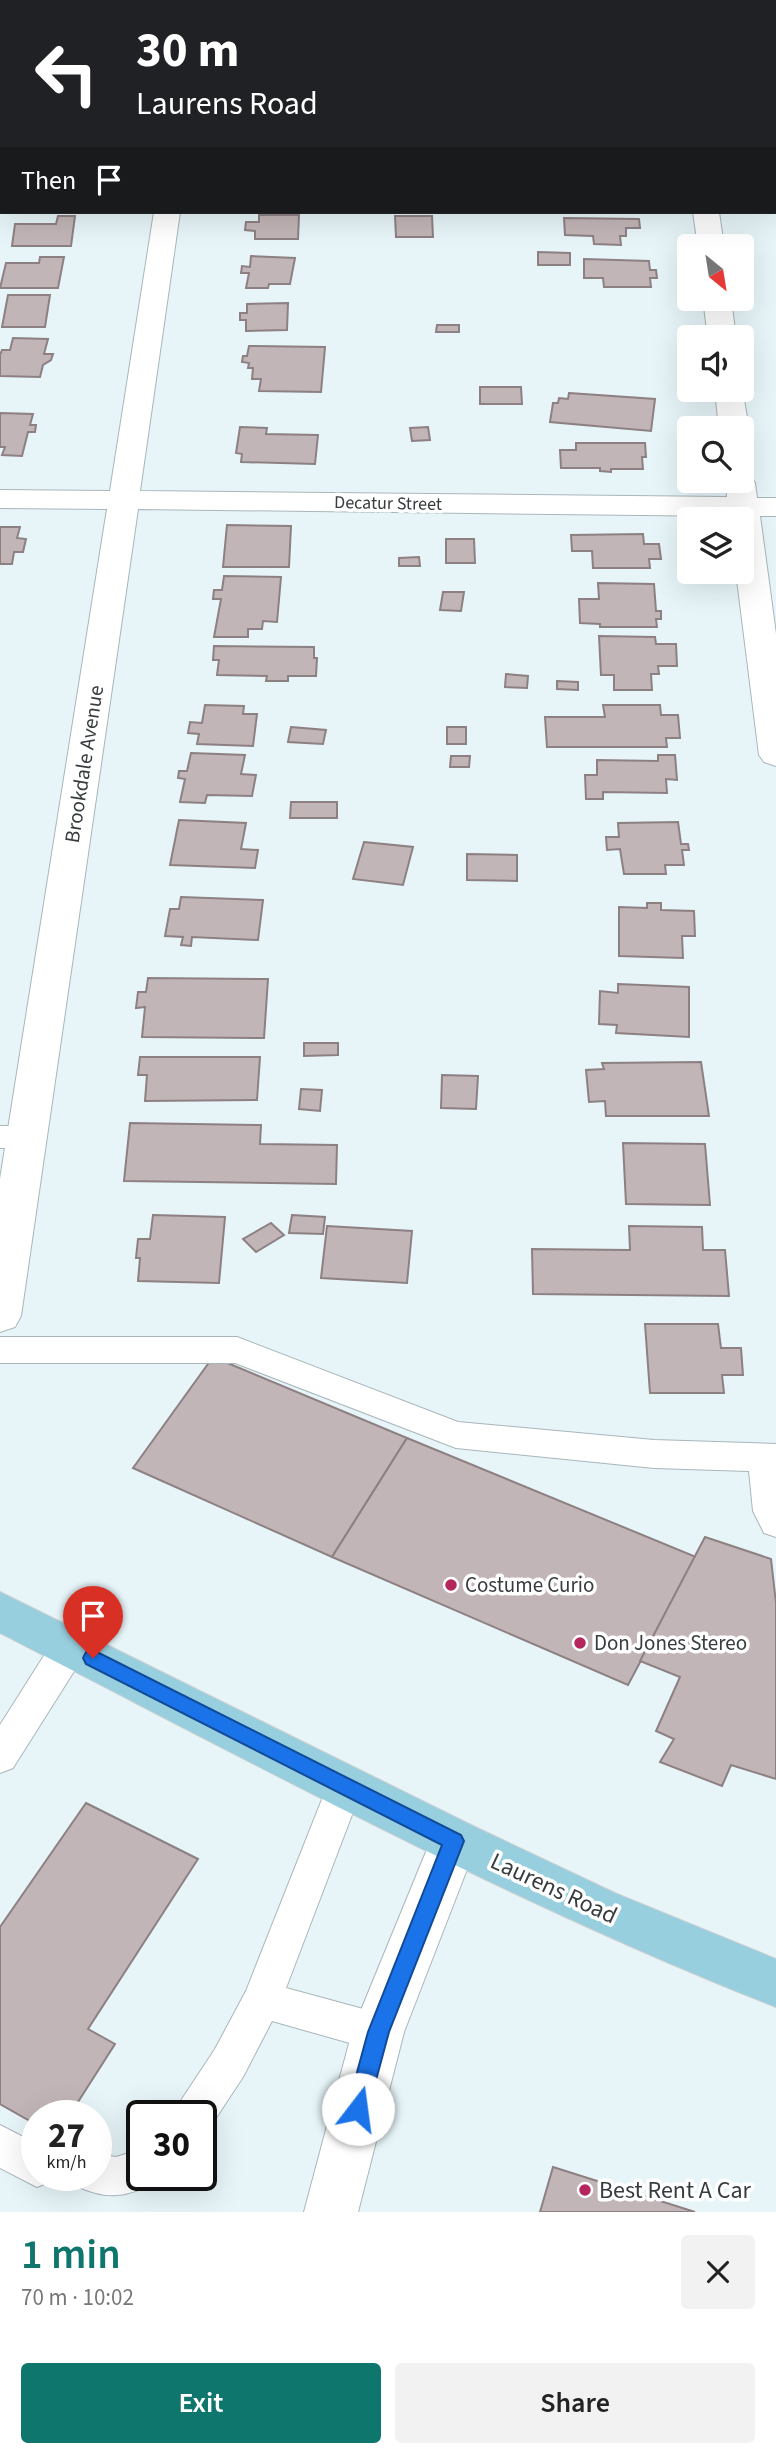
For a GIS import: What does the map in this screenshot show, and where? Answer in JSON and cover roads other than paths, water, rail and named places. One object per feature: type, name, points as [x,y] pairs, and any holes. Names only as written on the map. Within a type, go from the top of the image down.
[{"type":"main road","name":"Laurens Road","points":[[0,1611],[454,1841],[599,1910],[776,1983]]},
{"type":"street","name":"Brookdale Avenue","points":[[0,1316],[13,1137],[125,500],[167,214]]},
{"type":"street","points":[[706,214],[709,234]]},
{"type":"street","name":"Decatur Street","points":[[0,499],[742,494],[776,507]]},
{"type":"street","points":[[742,494],[776,755]]},
{"type":"street","points":[[331,2212],[378,2032],[454,1841]]},
{"type":"lane","points":[[0,1350],[237,1350],[457,1435],[654,1454],[770,1458],[770,1511],[776,1523]]},
{"type":"lane","points":[[0,1757],[70,1646]]},
{"type":"lane","points":[[205,2100],[229,2063],[262,2000],[345,1786]]},
{"type":"lane","points":[[262,2000],[378,2032]]},
{"type":"lane","points":[[0,2146],[21,2158]]},
{"type":"place","name":"Costume Curio","points":[[451,1585]]},
{"type":"place","name":"Don Jones Stereo","points":[[580,1643]]},
{"type":"place","name":"Best Rent A Car","points":[[585,2190]]}]
